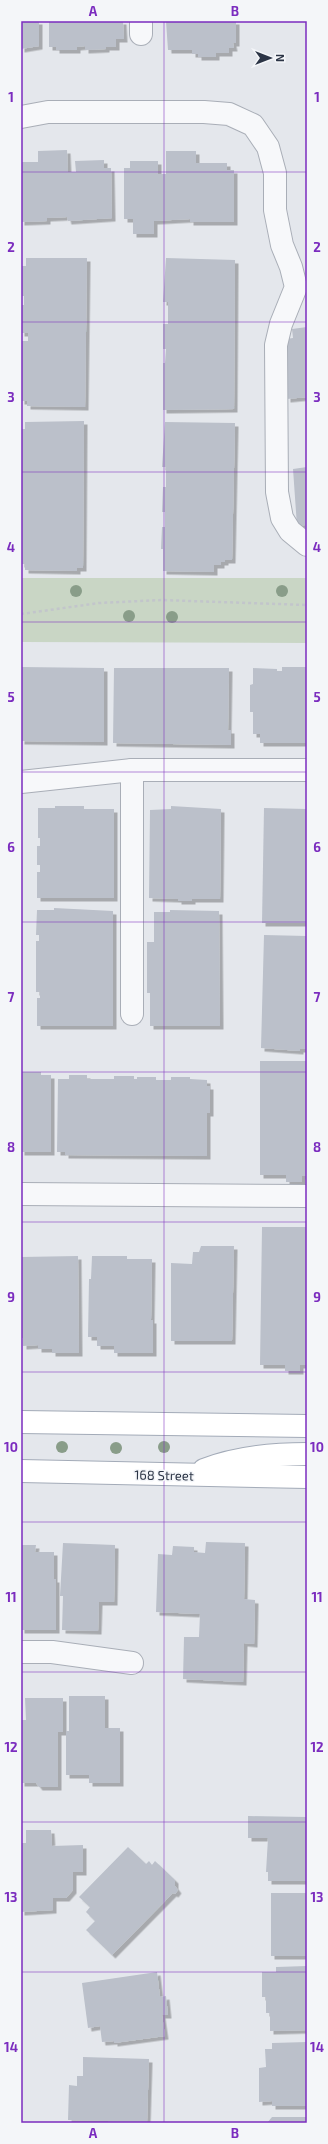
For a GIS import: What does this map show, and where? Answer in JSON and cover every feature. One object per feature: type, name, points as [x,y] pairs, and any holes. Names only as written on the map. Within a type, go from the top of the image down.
[{"type":"main road","points":[[21,1422],[307,1426]]},
{"type":"main road","points":[[188,1476],[221,1463],[261,1456],[307,1454]]},
{"type":"main road","name":"168 Street","points":[[21,1471],[188,1476],[307,1477]]},
{"type":"lane","points":[[21,117],[48,112],[204,112],[229,114],[252,125],[268,147],[275,173],[275,210],[282,245],[291,267],[302,286],[281,324],[276,345],[277,492],[282,518],[290,531],[307,545]]},
{"type":"lane","points":[[132,770],[132,1014]]},
{"type":"lane","points":[[21,782],[132,770],[307,770]]},
{"type":"lane","points":[[21,1194],[307,1196]]},
{"type":"lane","points":[[21,1652],[52,1652],[132,1663]]},
{"type":"path","points":[[21,614],[99,603],[161,600],[307,605]]},
{"type":"green space","points":[[21,578],[307,578],[307,643],[21,642]]},
{"type":"building","points":[[21,21],[39,21],[39,46],[21,49]]},
{"type":"building","points":[[49,21],[123,21],[124,39],[116,39],[116,47],[106,47],[106,49],[85,50],[85,46],[77,47],[77,50],[56,50],[56,47],[49,47]]},
{"type":"building","points":[[166,21],[236,21],[236,43],[233,43],[234,48],[229,48],[229,53],[216,53],[216,57],[198,57],[198,54],[192,54],[192,50],[168,50]]},
{"type":"building","points":[[67,150],[68,172],[76,172],[75,161],[104,160],[104,168],[111,168],[112,218],[68,221],[67,217],[47,218],[47,221],[21,222],[21,162],[38,162],[38,151]]},
{"type":"building","points":[[166,151],[196,151],[196,163],[227,163],[227,170],[234,170],[234,222],[190,222],[190,219],[154,221],[154,234],[133,234],[133,219],[124,219],[124,168],[130,168],[130,161],[158,161],[158,174],[166,174]]},
{"type":"building","points":[[26,258],[87,258],[85,407],[27,406],[27,401],[21,401],[21,341],[28,341],[28,333],[21,333],[21,305],[24,305],[24,296],[21,296],[21,266],[26,266]]},
{"type":"building","points":[[166,258],[235,260],[234,409],[163,410],[163,363],[165,363],[166,349],[163,349],[163,324],[168,324],[168,302],[163,302]]},
{"type":"building","points":[[307,327],[307,397],[287,399],[286,339],[293,338],[292,329]]},
{"type":"building","points":[[84,421],[83,568],[77,568],[77,571],[25,570],[25,564],[21,564],[21,429],[25,429],[25,422]]},
{"type":"building","points":[[165,422],[235,423],[232,560],[225,560],[225,562],[221,562],[221,565],[214,565],[214,572],[163,571],[163,549],[161,549],[162,527],[165,527],[165,512],[162,512],[163,487],[166,487],[166,467],[162,467]]},
{"type":"building","points":[[307,467],[306,533],[305,525],[297,526],[293,469]]},
{"type":"building","points":[[21,667],[104,668],[104,742],[21,741]]},
{"type":"building","points":[[282,667],[307,667],[307,743],[260,743],[260,734],[253,734],[253,712],[250,712],[250,685],[253,684],[253,668],[277,669],[277,671],[282,671]]},
{"type":"building","points":[[114,668],[229,668],[228,730],[231,730],[231,745],[113,743]]},
{"type":"building","points":[[55,806],[84,806],[84,809],[114,809],[114,898],[37,898],[37,872],[40,872],[40,865],[37,865],[37,846],[40,846],[40,838],[38,838],[38,808],[55,808]]},
{"type":"building","points":[[171,806],[221,809],[220,899],[192,899],[192,901],[178,901],[178,899],[149,898],[150,810],[171,809]]},
{"type":"building","points":[[264,808],[307,809],[307,923],[262,923]]},
{"type":"building","points":[[54,908],[113,911],[113,1026],[37,1026],[37,998],[40,998],[40,992],[36,992],[36,941],[39,941],[39,935],[36,935],[37,910],[54,910]]},
{"type":"building","points":[[170,910],[219,911],[220,1026],[150,1026],[150,993],[147,993],[147,942],[154,942],[154,912],[170,912]]},
{"type":"building","points":[[264,935],[307,936],[307,1049],[300,1049],[300,1051],[261,1048]]},
{"type":"building","points":[[260,1061],[307,1061],[307,1176],[302,1176],[302,1182],[286,1182],[286,1175],[260,1175]]},
{"type":"building","points":[[21,1072],[41,1072],[41,1075],[51,1075],[51,1152],[21,1152]]},
{"type":"building","points":[[69,1075],[87,1075],[87,1079],[114,1079],[114,1076],[134,1076],[134,1079],[137,1079],[137,1077],[156,1077],[156,1080],[171,1080],[171,1077],[190,1077],[190,1079],[207,1080],[207,1086],[210,1086],[210,1113],[207,1113],[207,1156],[65,1155],[65,1152],[57,1152],[58,1079],[69,1079]]},
{"type":"building","points":[[262,1227],[307,1227],[307,1365],[300,1365],[300,1371],[285,1371],[285,1365],[260,1365]]},
{"type":"building","points":[[201,1246],[234,1246],[232,1341],[171,1341],[171,1263],[192,1264],[193,1252],[199,1252]]},
{"type":"building","points":[[78,1256],[79,1353],[52,1353],[52,1349],[38,1349],[38,1345],[23,1346],[23,1338],[21,1338],[21,1257]]},
{"type":"building","points":[[92,1256],[127,1256],[127,1259],[152,1259],[151,1320],[153,1320],[153,1353],[114,1353],[114,1346],[97,1346],[97,1337],[88,1337],[89,1279],[91,1279]]},
{"type":"building","points":[[206,1542],[245,1543],[244,1599],[255,1600],[254,1644],[244,1643],[243,1682],[183,1679],[184,1637],[199,1637],[200,1614],[156,1612],[158,1554],[172,1555],[173,1546],[194,1547],[194,1552],[205,1553]]},
{"type":"building","points":[[63,1543],[115,1545],[114,1602],[99,1602],[98,1631],[62,1630],[63,1596],[60,1596]]},
{"type":"building","points":[[21,1545],[36,1545],[35,1552],[54,1552],[54,1579],[56,1579],[56,1630],[21,1630]]},
{"type":"building","points":[[69,1696],[105,1696],[105,1728],[120,1728],[120,1783],[89,1783],[89,1775],[66,1775],[66,1731],[69,1731]]},
{"type":"building","points":[[25,1698],[63,1698],[63,1732],[58,1732],[58,1787],[39,1787],[36,1783],[21,1783],[21,1720],[26,1720]]},
{"type":"building","points":[[248,1816],[307,1817],[307,1881],[268,1881],[268,1872],[266,1872],[268,1838],[248,1838]]},
{"type":"building","points":[[26,1830],[51,1830],[52,1846],[83,1845],[83,1872],[73,1872],[73,1890],[66,1898],[53,1898],[53,1910],[21,1912],[21,1843],[26,1843]]},
{"type":"building","points":[[128,1847],[146,1864],[149,1861],[152,1865],[155,1861],[175,1880],[175,1886],[178,1890],[175,1894],[173,1893],[112,1955],[86,1930],[95,1921],[86,1912],[90,1907],[79,1897]]},
{"type":"building","points":[[271,1893],[307,1893],[307,1956],[271,1956]]},
{"type":"building","points":[[307,1966],[307,2030],[270,2031],[270,2013],[266,2013],[266,1997],[262,1997],[262,1972],[276,1972],[276,1967]]},
{"type":"building","points":[[157,1972],[160,1997],[166,1996],[168,2015],[162,2015],[165,2036],[114,2043],[114,2041],[102,2042],[100,2026],[88,2028],[82,1983]]},
{"type":"building","points":[[307,2042],[307,2106],[272,2106],[272,2101],[259,2102],[259,2068],[266,2067],[265,2049],[272,2049],[272,2043]]},
{"type":"building","points":[[83,2057],[149,2059],[147,2122],[68,2120],[69,2085],[77,2086],[77,2076],[83,2076]]},
{"type":"building","points":[[272,2117],[307,2117],[307,2123],[267,2123]]}]
